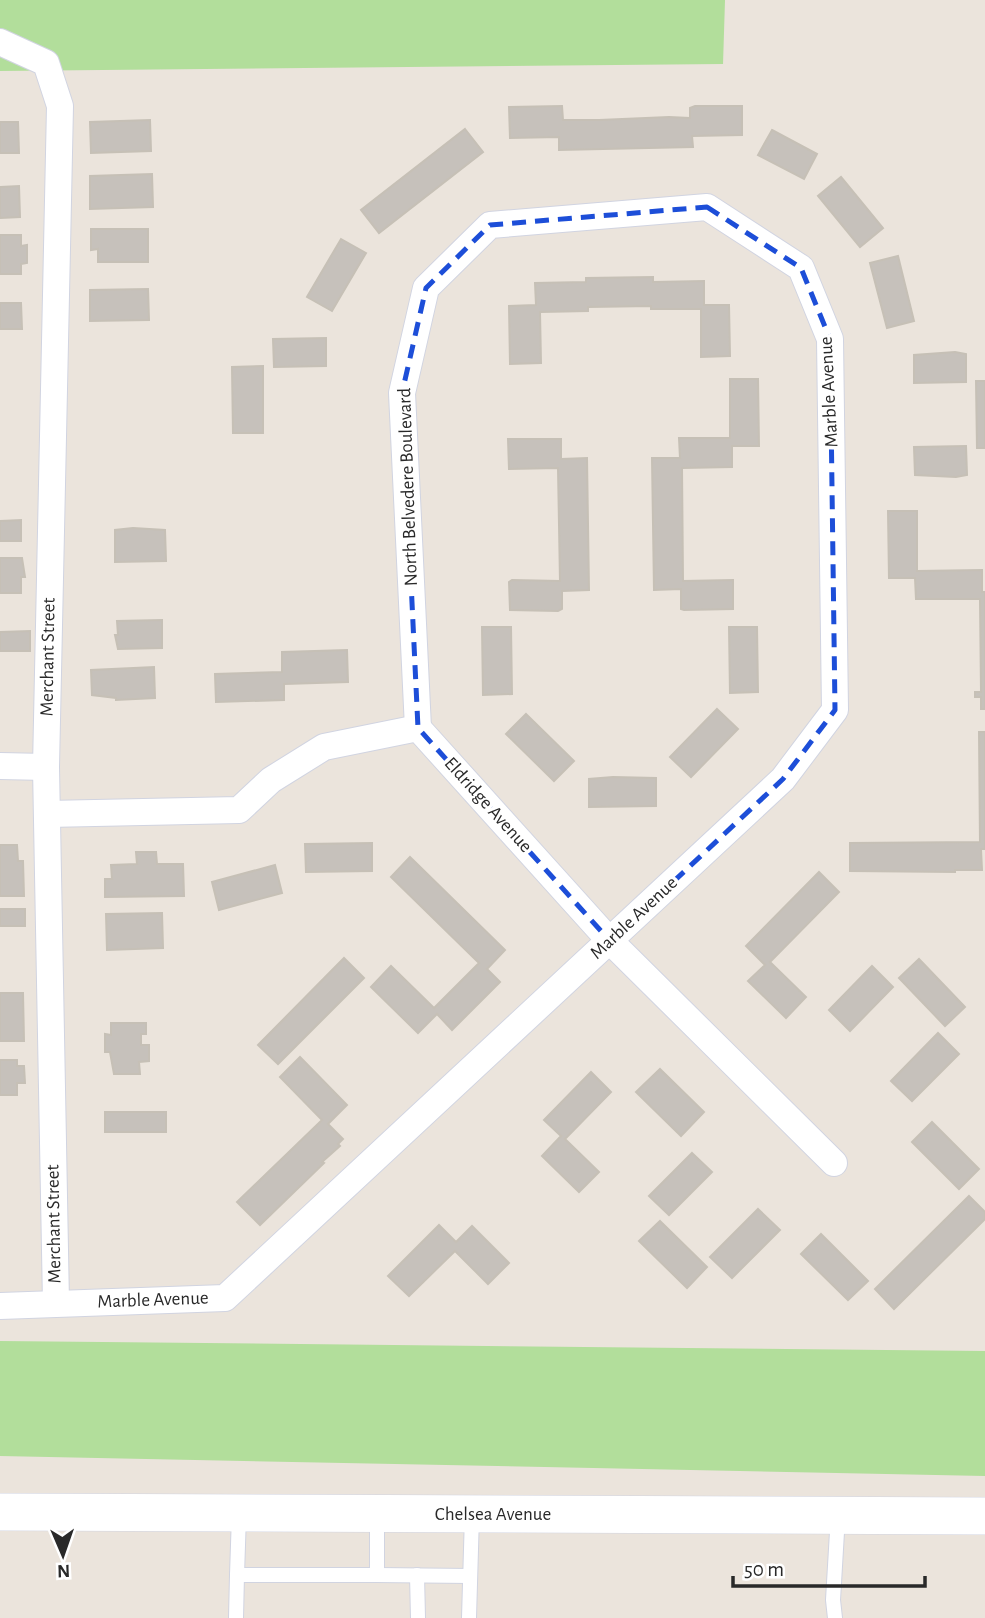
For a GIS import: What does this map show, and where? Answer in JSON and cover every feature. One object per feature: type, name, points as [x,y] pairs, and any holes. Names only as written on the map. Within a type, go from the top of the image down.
[{"type":"main road","name":"Chelsea Avenue","points":[[0,1512],[985,1516]]},
{"type":"street","name":"Merchant Street","points":[[0,42],[46,63],[60,106],[46,767],[56,1304]]},
{"type":"street","name":"North Belvedere Boulevard","points":[[418,728],[402,393],[426,289],[490,225],[707,208],[764,244]]},
{"type":"street","name":"Marble Avenue","points":[[0,1306],[225,1298],[783,779],[835,710],[830,339],[801,268],[764,244]]},
{"type":"street","points":[[47,814],[239,810],[271,780],[324,747],[418,728]]},
{"type":"street","name":"Eldridge Avenue","points":[[418,728],[610,941],[834,1163]]},
{"type":"street","points":[[0,766],[46,767]]},
{"type":"lane","points":[[236,1618],[239,1513]]},
{"type":"lane","points":[[377,1514],[377,1575]]},
{"type":"lane","points":[[469,1618],[472,1514]]},
{"type":"lane","points":[[835,1618],[838,1515]]},
{"type":"lane","points":[[417,1574],[418,1618]]},
{"type":"lane","points":[[237,1575],[470,1576]]},
{"type":"highlighted area","points":[[707,207],[801,268],[830,339],[835,710],[783,779],[610,941],[418,728],[402,393],[426,288],[490,225]]},
{"type":"green space","points":[[0,0],[725,0],[723,64],[0,71]]},
{"type":"green space","points":[[0,1341],[985,1351],[985,1476],[0,1456]]},
{"type":"building","points":[[562,106],[563,120],[599,120],[690,118],[690,108],[695,106],[742,106],[742,135],[692,136],[693,147],[559,150],[559,137],[510,138],[509,107]]},
{"type":"building","points":[[150,120],[151,151],[91,153],[90,122]]},
{"type":"building","points":[[0,122],[18,122],[19,153],[0,153]]},
{"type":"building","points":[[465,129],[483,152],[379,233],[361,210]]},
{"type":"building","points":[[772,130],[817,154],[804,179],[758,155]]},
{"type":"building","points":[[152,174],[153,207],[90,209],[90,176]]},
{"type":"building","points":[[841,177],[883,228],[860,247],[818,196]]},
{"type":"building","points":[[19,186],[20,217],[0,218],[0,187]]},
{"type":"building","points":[[91,229],[148,229],[148,262],[98,262],[98,249],[91,250]]},
{"type":"building","points":[[0,235],[21,235],[21,246],[27,245],[27,263],[21,264],[21,274],[0,274]]},
{"type":"building","points":[[341,239],[366,253],[332,311],[307,297]]},
{"type":"building","points":[[898,256],[914,321],[887,328],[870,263]]},
{"type":"building","points":[[653,277],[653,282],[704,281],[704,305],[729,305],[730,356],[701,357],[701,309],[651,309],[651,306],[588,307],[588,311],[540,312],[541,363],[510,364],[509,306],[536,305],[535,283],[586,282],[586,278]]},
{"type":"building","points":[[148,289],[149,320],[90,321],[90,290]]},
{"type":"building","points":[[0,303],[21,303],[22,329],[0,329]]},
{"type":"building","points":[[326,338],[326,366],[274,367],[273,339]]},
{"type":"building","points":[[955,352],[966,354],[966,382],[914,383],[914,355]]},
{"type":"building","points":[[263,366],[263,433],[233,433],[232,367]]},
{"type":"building","points":[[730,379],[758,379],[759,446],[732,446],[732,467],[682,468],[683,581],[733,580],[733,609],[684,610],[681,609],[681,589],[654,590],[652,458],[680,458],[679,438],[730,438]]},
{"type":"building","points":[[976,381],[985,381],[985,448],[977,448]]},
{"type":"building","points":[[508,439],[561,439],[561,459],[587,458],[589,590],[562,591],[562,609],[558,611],[510,610],[509,582],[512,580],[560,581],[558,468],[509,469]]},
{"type":"building","points":[[966,446],[967,475],[915,475],[914,447]]},
{"type":"building","points":[[888,511],[917,511],[917,571],[982,570],[982,592],[985,592],[985,709],[981,709],[981,697],[975,697],[975,692],[981,692],[980,599],[916,599],[915,578],[889,578]]},
{"type":"building","points":[[21,520],[21,541],[0,541],[0,521]]},
{"type":"building","points":[[115,530],[165,530],[166,561],[115,562]]},
{"type":"building","points":[[0,558],[22,558],[25,577],[21,577],[21,593],[0,593]]},
{"type":"building","points":[[162,620],[162,648],[118,649],[115,635],[118,635],[117,621]]},
{"type":"building","points":[[482,627],[511,627],[512,694],[483,695]]},
{"type":"building","points":[[729,627],[757,627],[758,692],[730,693]]},
{"type":"building","points":[[30,631],[30,651],[0,651],[0,632]]},
{"type":"building","points":[[347,650],[348,682],[284,684],[284,700],[216,702],[215,674],[282,672],[282,652]]},
{"type":"building","points":[[154,667],[155,698],[116,700],[92,695],[91,670]]},
{"type":"building","points":[[717,709],[738,729],[691,777],[670,757]]},
{"type":"building","points":[[526,714],[574,761],[554,781],[506,734]]},
{"type":"building","points":[[979,732],[985,732],[985,849],[981,849],[982,870],[850,871],[850,843],[980,842]]},
{"type":"building","points":[[656,778],[656,806],[589,807],[589,779]]},
{"type":"building","points":[[372,843],[372,871],[306,872],[305,844]]},
{"type":"building","points":[[0,845],[17,845],[18,861],[23,861],[24,896],[0,896]]},
{"type":"building","points":[[136,852],[156,852],[157,864],[183,864],[184,896],[105,897],[105,879],[112,879],[111,865],[137,864]]},
{"type":"building","points":[[410,857],[505,950],[487,969],[500,982],[452,1030],[437,1014],[418,1033],[371,987],[391,966],[434,1008],[479,963],[391,877]]},
{"type":"building","points":[[275,865],[282,893],[219,910],[212,882]]},
{"type":"building","points":[[819,872],[839,892],[770,962],[806,997],[786,1018],[748,981],[765,965],[746,946]]},
{"type":"building","points":[[0,909],[25,909],[25,926],[0,926]]},
{"type":"building","points":[[162,913],[163,948],[107,950],[106,914]]},
{"type":"building","points":[[344,958],[364,978],[278,1064],[258,1045]]},
{"type":"building","points":[[919,959],[965,1007],[945,1026],[899,978]]},
{"type":"building","points":[[872,966],[893,987],[850,1031],[829,1010]]},
{"type":"building","points":[[0,993],[23,993],[24,1041],[0,1041]]},
{"type":"building","points":[[111,1023],[146,1023],[146,1034],[141,1034],[141,1045],[149,1045],[149,1061],[139,1062],[140,1074],[114,1074],[110,1052],[105,1052],[105,1034],[111,1035]]},
{"type":"building","points":[[938,1033],[959,1054],[912,1101],[891,1081]]},
{"type":"building","points":[[300,1057],[347,1105],[328,1124],[343,1139],[338,1144],[340,1146],[322,1162],[324,1163],[260,1225],[237,1202],[322,1120],[280,1077]]},
{"type":"building","points":[[0,1060],[17,1060],[17,1066],[24,1066],[25,1083],[17,1083],[17,1095],[0,1095]]},
{"type":"building","points":[[660,1069],[704,1112],[681,1136],[636,1092]]},
{"type":"building","points":[[591,1072],[611,1092],[565,1139],[599,1172],[579,1192],[542,1156],[561,1136],[544,1120]]},
{"type":"building","points":[[105,1112],[166,1112],[166,1132],[105,1132]]},
{"type":"building","points":[[932,1122],[979,1169],[959,1189],[912,1142]]},
{"type":"building","points":[[692,1153],[712,1172],[669,1215],[649,1196]]},
{"type":"building","points":[[969,1196],[985,1212],[985,1219],[894,1309],[875,1289]]},
{"type":"building","points":[[758,1209],[780,1230],[732,1278],[710,1257]]},
{"type":"building","points":[[660,1221],[707,1267],[687,1288],[639,1241]]},
{"type":"building","points":[[439,1225],[456,1242],[472,1226],[509,1263],[488,1284],[455,1251],[409,1296],[388,1276]]},
{"type":"building","points":[[821,1234],[868,1281],[848,1300],[801,1254]]}]
